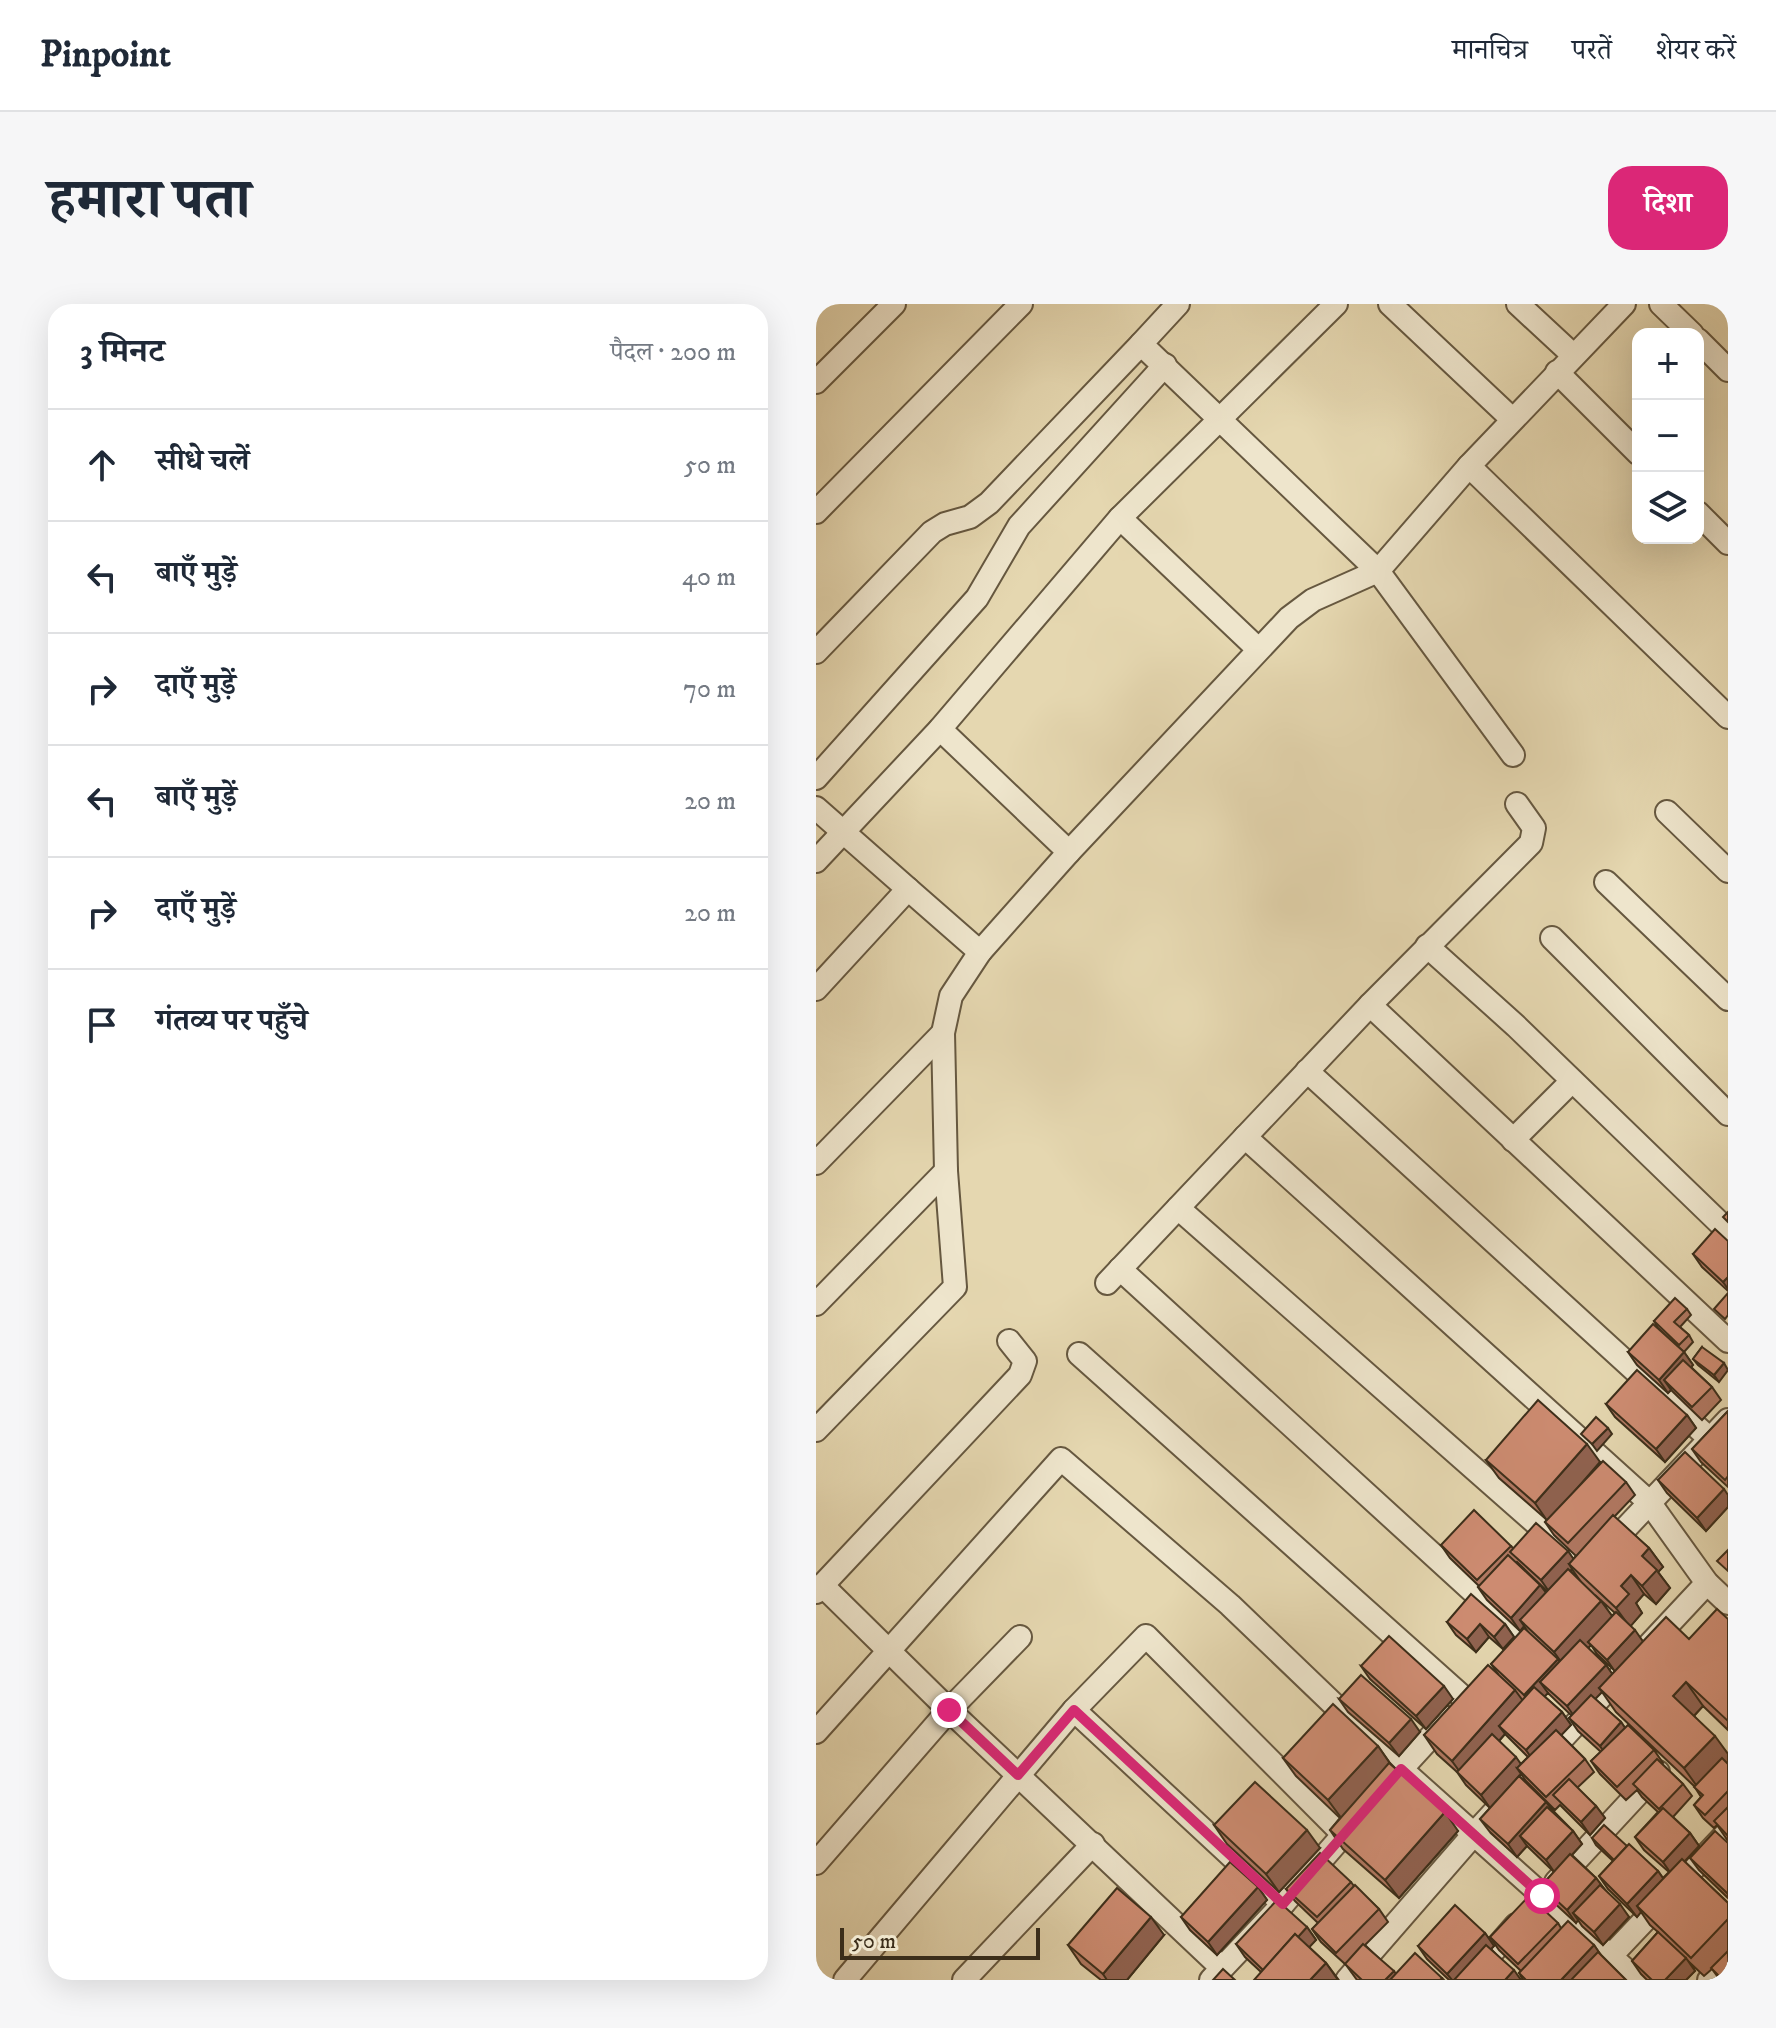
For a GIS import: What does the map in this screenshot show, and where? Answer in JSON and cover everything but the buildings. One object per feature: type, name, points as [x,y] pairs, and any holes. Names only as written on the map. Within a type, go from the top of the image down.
[{"type":"street","points":[[816,382],[894,304]]},
{"type":"street","points":[[816,512],[1021,304]]},
{"type":"street","points":[[816,652],[932,532],[945,524],[970,517],[989,503],[1178,304]]},
{"type":"street","points":[[816,861],[940,729],[1120,518],[1336,304]]},
{"type":"street","points":[[1390,304],[1512,419]]},
{"type":"street","points":[[1518,304],[1573,355]]},
{"type":"street","points":[[816,1430],[955,1287],[946,1171],[943,1033],[951,996],[980,952],[1258,649],[1300,607],[1378,571],[1512,419],[1624,304]]},
{"type":"street","points":[[1661,304],[1686,328]]},
{"type":"street","points":[[1141,344],[1378,571],[1513,755]]},
{"type":"street","points":[[1704,346],[1728,370]]},
{"type":"street","points":[[816,778],[977,598],[1019,526],[1165,365]]},
{"type":"street","points":[[1557,372],[1632,447]]},
{"type":"street","points":[[1469,466],[1728,717]]},
{"type":"street","points":[[1120,518],[1258,649]]},
{"type":"street","points":[[1704,519],[1728,543]]},
{"type":"street","points":[[940,729],[1069,852]]},
{"type":"street","points":[[1505,1659],[1529,1632],[1114,1276],[1370,1005],[1531,843],[1534,828],[1517,804]]},
{"type":"street","points":[[816,808],[980,952]]},
{"type":"street","points":[[1667,812],[1728,871]]},
{"type":"street","points":[[1606,882],[1728,999]]},
{"type":"street","points":[[816,989],[908,889]]},
{"type":"street","points":[[1552,938],[1728,1114]]},
{"type":"street","points":[[1427,946],[1516,1026],[1728,1231]]},
{"type":"street","points":[[1370,1005],[1728,1341]]},
{"type":"street","points":[[816,1163],[943,1033]]},
{"type":"street","points":[[1307,1071],[1710,1439]]},
{"type":"street","points":[[1513,1140],[1572,1081]]},
{"type":"street","points":[[1245,1137],[1649,1502],[1707,1583],[1728,1603]]},
{"type":"street","points":[[816,1304],[946,1171]]},
{"type":"street","points":[[1178,1208],[1582,1575],[1728,1420]]},
{"type":"street","points":[[1009,1341],[1025,1361],[1020,1375],[819,1588],[1093,1844],[1217,1974],[1485,1679]]},
{"type":"street","points":[[1079,1354],[1466,1700]]},
{"type":"street","points":[[816,1732],[1061,1459],[1230,1605],[1401,1769],[1637,1980]]},
{"type":"street","points":[[1347,1980],[1474,1834],[1707,1583]]},
{"type":"street","points":[[845,1980],[1074,1710],[1146,1636],[1344,1835]]},
{"type":"street","points":[[816,1863],[949,1710],[1020,1637]]},
{"type":"street","points":[[1074,1710],[1283,1904]]},
{"type":"street","points":[[1468,1980],[1664,1766]]},
{"type":"street","points":[[1588,1980],[1728,1832]]},
{"type":"street","points":[[964,1980],[1093,1844]]},
{"type":"street","points":[[1709,1980],[1728,1960]]},
{"type":"route","points":[[949,1710],[1018,1775],[1074,1710],[1283,1904],[1401,1769],[1542,1896]]}]
